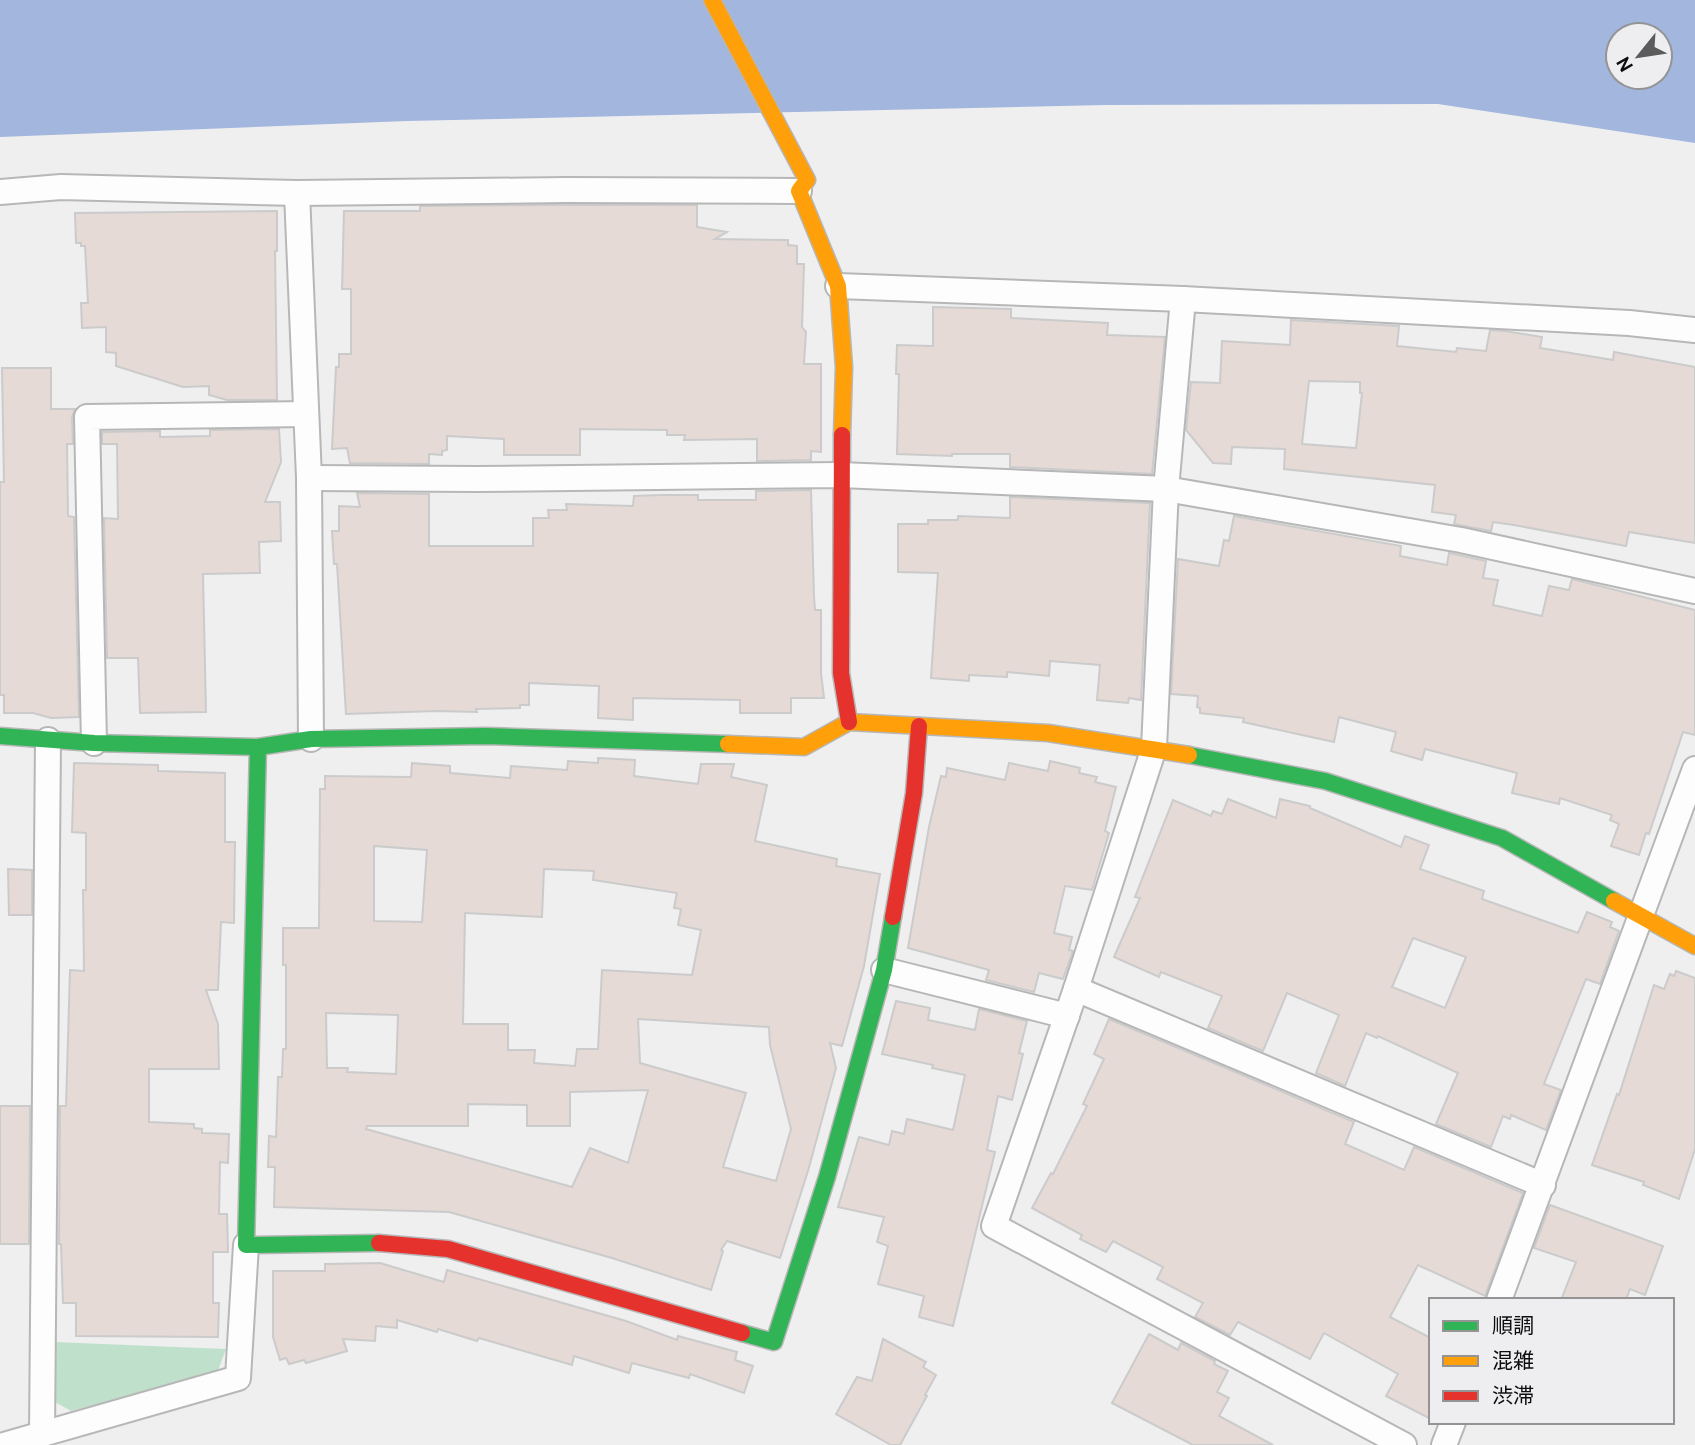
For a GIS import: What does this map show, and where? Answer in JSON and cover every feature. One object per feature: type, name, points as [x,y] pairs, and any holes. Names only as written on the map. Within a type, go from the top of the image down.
[{"type":"street","points":[[712,0],[803,186],[838,286],[844,367],[841,673],[849,722]]},
{"type":"street","points":[[0,192],[61,187],[297,192],[803,186]]},
{"type":"street","points":[[297,192],[309,478],[311,739]]},
{"type":"street","points":[[838,286],[1183,299],[1629,323],[1695,330]]},
{"type":"street","points":[[1183,299],[1166,489],[1154,748],[995,1227],[1404,1445]]},
{"type":"street","points":[[94,743],[88,417],[306,414]]},
{"type":"street","points":[[309,478],[841,475],[1166,489],[1461,540],[1695,591]]},
{"type":"street","points":[[0,736],[94,743],[258,747],[311,739],[486,736],[804,747],[849,722],[1048,733],[1154,748],[1325,781],[1502,838],[1695,946]]},
{"type":"street","points":[[246,1245],[381,1243],[448,1249],[774,1342],[827,1177],[884,970],[914,793],[919,726]]},
{"type":"street","points":[[42,1436],[48,740]]},
{"type":"street","points":[[4,1445],[237,1378],[246,1245],[258,747]]},
{"type":"street","points":[[1500,1298],[1695,769]]},
{"type":"street","points":[[884,970],[1067,1016]]},
{"type":"street","points":[[1076,989],[1543,1185]]},
{"type":"street","points":[[1444,1445],[1452,1424]]},
{"type":"green space","points":[[54,1342],[226,1349],[217,1373],[71,1411],[55,1402]]},
{"type":"water","points":[[0,0],[1695,0],[1695,143],[1438,104],[1105,105],[407,121],[0,137]]},
{"type":"building","points":[[697,205],[697,227],[727,232],[715,239],[788,240],[788,245],[797,246],[797,264],[804,264],[804,364],[821,364],[821,452],[811,451],[811,460],[757,461],[757,439],[684,440],[685,435],[667,435],[667,430],[580,429],[580,455],[504,455],[504,439],[447,436],[447,450],[442,451],[442,455],[429,454],[429,464],[350,463],[347,448],[332,449],[336,367],[339,367],[339,354],[351,354],[351,289],[342,289],[344,211],[420,211],[420,206]]},
{"type":"building","points":[[277,211],[277,400],[227,400],[209,395],[209,386],[183,387],[116,366],[116,353],[106,352],[106,327],[82,328],[81,303],[88,303],[85,246],[76,243],[75,213]]},
{"type":"building","points":[[933,307],[1011,309],[1011,318],[1108,323],[1107,335],[1165,337],[1152,474],[1010,467],[1010,454],[897,454],[897,345],[933,346]]},
{"type":"building","points":[[1291,320],[1399,326],[1397,346],[1456,352],[1457,348],[1486,351],[1490,330],[1542,337],[1540,348],[1613,360],[1614,352],[1695,367],[1695,543],[1629,532],[1626,546],[1493,522],[1491,531],[1454,524],[1456,515],[1432,512],[1435,485],[1284,469],[1285,449],[1232,447],[1231,464],[1213,463],[1186,430],[1191,382],[1220,383],[1222,341],[1290,345]],"holes":[[[1309,381],[1360,382],[1362,393],[1356,448],[1302,444]]]},
{"type":"building","points":[[2,368],[51,368],[51,409],[75,409],[72,417],[73,444],[67,444],[68,516],[74,517],[79,717],[51,718],[33,713],[4,713],[4,695],[0,695],[0,482],[4,482]]},
{"type":"building","points":[[279,429],[281,462],[265,502],[280,502],[281,541],[259,542],[260,573],[203,574],[206,712],[140,713],[138,658],[107,658],[104,518],[118,519],[117,444],[102,444],[102,432],[160,431],[160,437],[210,436],[210,430]]},
{"type":"building","points":[[811,490],[814,596],[815,610],[821,610],[821,673],[824,698],[791,698],[791,713],[740,713],[740,700],[633,698],[633,720],[598,718],[599,686],[529,683],[529,705],[520,705],[520,708],[476,709],[477,712],[346,714],[337,564],[334,564],[332,531],[339,531],[339,506],[360,507],[357,493],[429,494],[429,546],[533,546],[533,518],[549,518],[548,510],[567,510],[566,504],[633,506],[634,496],[662,495],[698,495],[698,500],[756,500],[756,491]]},
{"type":"building","points":[[1010,497],[1150,503],[1141,700],[1129,698],[1128,703],[1097,700],[1100,665],[1050,661],[1049,676],[1007,672],[1007,677],[969,675],[969,681],[931,678],[938,573],[898,572],[898,524],[958,520],[958,516],[1010,518]]},
{"type":"building","points":[[1234,516],[1401,546],[1400,556],[1447,565],[1449,553],[1486,561],[1483,578],[1498,580],[1493,605],[1542,616],[1549,586],[1569,590],[1572,579],[1695,610],[1695,735],[1683,732],[1649,834],[1646,833],[1639,855],[1611,846],[1619,824],[1610,820],[1612,815],[1560,798],[1559,804],[1512,793],[1517,773],[1425,749],[1422,760],[1391,751],[1396,732],[1339,717],[1334,742],[1243,722],[1244,718],[1200,713],[1200,708],[1197,707],[1198,696],[1171,694],[1178,559],[1219,566],[1224,540],[1229,541]]},
{"type":"building","points":[[598,758],[635,760],[634,776],[698,784],[701,764],[734,764],[731,777],[767,785],[755,841],[837,859],[836,866],[880,874],[864,966],[842,1046],[830,1043],[836,1068],[808,1171],[780,1258],[727,1241],[721,1250],[723,1251],[711,1290],[612,1258],[449,1212],[274,1207],[275,1167],[268,1167],[269,1136],[276,1137],[278,1077],[282,1077],[283,1049],[286,1049],[283,928],[319,928],[320,789],[325,789],[325,776],[411,777],[412,763],[450,766],[450,773],[510,778],[511,766],[567,770],[568,761],[598,763]],"holes":[[[374,846],[427,850],[422,922],[374,921]],[[544,869],[594,871],[593,880],[677,893],[674,908],[681,909],[678,925],[701,930],[692,975],[602,970],[598,1049],[577,1049],[575,1066],[534,1063],[535,1050],[508,1050],[508,1024],[463,1024],[465,913],[542,917]],[[326,1013],[398,1015],[396,1074],[347,1072],[348,1068],[327,1068]],[[638,1019],[769,1027],[770,1045],[791,1129],[776,1181],[723,1167],[746,1093],[640,1063]],[[648,1090],[628,1163],[590,1148],[572,1187],[366,1129],[367,1126],[468,1126],[468,1104],[527,1105],[527,1126],[570,1126],[570,1092]]]},
{"type":"building","points":[[1050,761],[1080,768],[1079,773],[1097,777],[1095,782],[1116,787],[1105,831],[1109,833],[1092,890],[1065,886],[1054,933],[1072,937],[1069,950],[1073,951],[1063,979],[1039,973],[1034,992],[986,980],[989,970],[908,948],[929,827],[941,776],[946,777],[947,768],[1005,780],[1009,763],[1048,771]]},
{"type":"building","points":[[74,763],[158,765],[158,771],[225,773],[225,842],[235,842],[234,923],[221,922],[218,990],[206,990],[218,1024],[219,1069],[149,1069],[149,1122],[194,1124],[194,1128],[202,1129],[202,1133],[229,1134],[228,1163],[220,1162],[219,1214],[227,1214],[228,1252],[213,1252],[213,1303],[219,1303],[218,1337],[76,1336],[76,1303],[63,1303],[59,1244],[60,1106],[66,1106],[70,970],[84,971],[83,890],[86,890],[86,833],[72,832]]},
{"type":"building","points":[[1228,799],[1276,818],[1280,799],[1310,806],[1401,847],[1405,836],[1429,845],[1420,869],[1484,891],[1482,899],[1578,933],[1587,912],[1612,922],[1610,927],[1619,931],[1600,984],[1586,979],[1544,1084],[1561,1090],[1546,1130],[1511,1115],[1510,1119],[1503,1116],[1491,1147],[1436,1124],[1458,1073],[1366,1033],[1345,1086],[1316,1073],[1339,1015],[1287,993],[1263,1051],[1208,1028],[1222,996],[1161,972],[1159,977],[1114,957],[1140,898],[1135,897],[1173,800],[1211,816],[1213,811],[1222,814]],"holes":[[[1413,938],[1466,957],[1445,1008],[1392,987]]]},
{"type":"building","points":[[8,869],[32,870],[32,915],[9,915]]},
{"type":"building","points":[[1676,971],[1695,978],[1695,1149],[1679,1199],[1643,1185],[1644,1182],[1592,1165],[1617,1094],[1619,1095],[1654,985],[1664,989],[1670,974],[1674,976]]},
{"type":"building","points":[[896,1001],[930,1008],[928,1020],[975,1030],[979,1009],[1027,1021],[1019,1053],[1023,1054],[1012,1100],[998,1096],[987,1150],[995,1152],[953,1326],[919,1317],[924,1296],[878,1284],[888,1246],[877,1242],[884,1217],[838,1207],[859,1137],[889,1145],[892,1131],[904,1134],[907,1119],[953,1130],[965,1075],[882,1054]]},
{"type":"building","points":[[1109,1019],[1354,1122],[1345,1144],[1404,1170],[1414,1147],[1523,1193],[1485,1296],[1418,1265],[1390,1317],[1429,1337],[1429,1418],[1386,1396],[1398,1374],[1324,1333],[1310,1359],[1238,1322],[1230,1335],[1195,1317],[1203,1303],[1157,1279],[1163,1267],[1113,1241],[1106,1252],[1080,1239],[1082,1235],[1032,1208],[1051,1173],[1053,1174],[1087,1106],[1083,1104],[1104,1059],[1094,1054]]},
{"type":"building","points":[[0,1106],[30,1106],[29,1244],[0,1244]]},
{"type":"building","points":[[1550,1205],[1663,1246],[1645,1295],[1630,1289],[1627,1298],[1562,1298],[1576,1262],[1534,1248]]},
{"type":"building","points":[[380,1263],[444,1282],[447,1270],[626,1321],[677,1340],[678,1336],[737,1352],[735,1360],[753,1366],[744,1393],[690,1374],[689,1378],[632,1363],[629,1373],[574,1356],[572,1365],[479,1338],[477,1341],[397,1320],[397,1328],[376,1326],[375,1341],[343,1339],[347,1351],[306,1363],[304,1360],[289,1364],[286,1358],[280,1360],[273,1337],[273,1271],[325,1271],[325,1264]]},
{"type":"building","points":[[1149,1334],[1178,1350],[1181,1343],[1228,1371],[1217,1392],[1229,1398],[1219,1416],[1273,1445],[1193,1445],[1112,1403]]},
{"type":"building","points":[[883,1339],[926,1362],[923,1367],[936,1375],[900,1445],[891,1445],[836,1414],[857,1377],[872,1381]]},
{"type":"traffic: fast","points":[[0,736],[94,743],[258,747],[311,739],[486,736],[728,744]]},
{"type":"traffic: fast","points":[[258,747],[246,1245],[379,1243]]},
{"type":"traffic: fast","points":[[1189,755],[1325,781],[1502,838],[1614,901]]},
{"type":"traffic: fast","points":[[742,1333],[774,1342],[827,1177],[884,970],[893,917]]},
{"type":"traffic: slow","points":[[712,0],[807,180],[799,191],[838,286],[844,367],[842,435]]},
{"type":"traffic: slow","points":[[728,744],[804,747],[849,722],[1048,733],[1189,755]]},
{"type":"traffic: slow","points":[[1614,901],[1695,946]]},
{"type":"traffic: jam","points":[[842,435],[841,673],[849,722]]},
{"type":"traffic: jam","points":[[893,917],[914,793],[919,726]]},
{"type":"traffic: jam","points":[[379,1243],[448,1249],[742,1333]]}]
